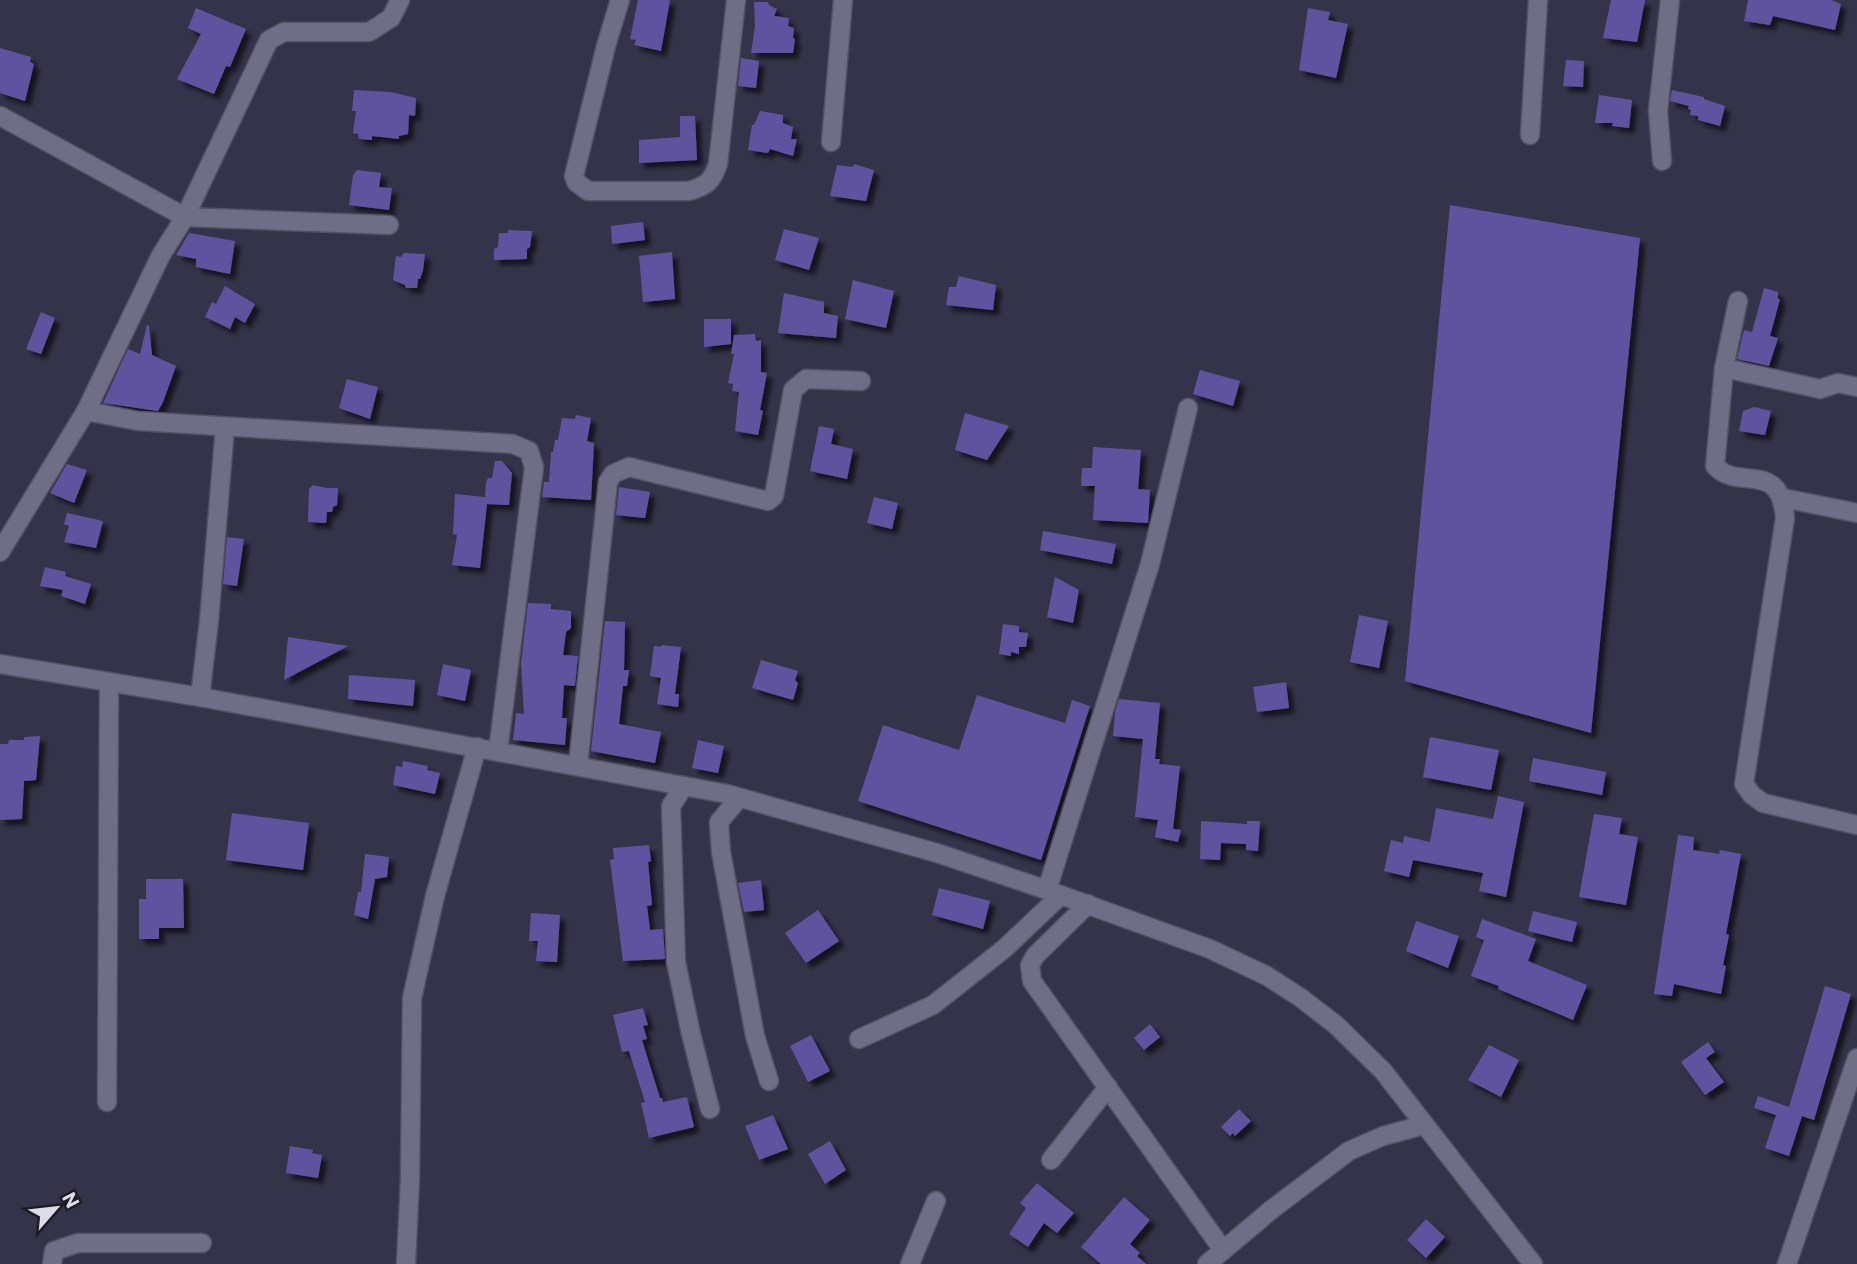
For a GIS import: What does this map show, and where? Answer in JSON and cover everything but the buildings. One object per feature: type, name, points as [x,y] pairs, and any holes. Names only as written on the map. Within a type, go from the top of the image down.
[{"type":"street","points":[[0,552],[86,411],[161,255],[185,217],[269,40],[284,32],[369,32],[391,18],[400,0]]},
{"type":"street","points":[[620,0],[574,176],[576,183],[587,191],[689,191],[705,187],[712,179],[718,164],[736,0]]},
{"type":"street","points":[[831,142],[843,0]]},
{"type":"street","points":[[1530,135],[1538,0]]},
{"type":"street","points":[[1662,161],[1658,111],[1670,0]]},
{"type":"street","points":[[0,116],[185,217],[389,225]]},
{"type":"street","points":[[1738,301],[1724,368],[1715,466],[1720,472],[1761,481],[1775,487],[1783,498],[1785,518],[1744,784],[1752,795],[1763,803],[1857,825]]},
{"type":"street","points":[[1724,368],[1820,389],[1838,383],[1857,387]]},
{"type":"street","points":[[578,765],[608,482],[613,474],[629,467],[768,501],[774,496],[793,390],[806,379],[861,381]]},
{"type":"street","points":[[859,1039],[933,1005],[1004,949],[1054,892],[1150,564],[1188,408]]},
{"type":"street","points":[[86,411],[138,421],[513,444],[529,452],[534,467],[498,751]]},
{"type":"street","points":[[200,697],[225,427]]},
{"type":"street","points":[[1783,498],[1857,513]]},
{"type":"street","points":[[0,664],[578,765],[739,797],[937,853],[1210,948],[1267,976],[1336,1025],[1383,1071],[1533,1264]]},
{"type":"street","points":[[107,1102],[109,682]]},
{"type":"street","points":[[406,1264],[412,998],[435,896],[477,747]]},
{"type":"street","points":[[684,786],[671,806],[676,962],[709,1109]]},
{"type":"street","points":[[739,797],[719,822],[720,842],[755,1036],[769,1080]]},
{"type":"street","points":[[1088,904],[1035,956],[1030,965],[1032,981],[1223,1250]]},
{"type":"street","points":[[1787,1264],[1857,1058]]},
{"type":"street","points":[[1051,1160],[1108,1087]]},
{"type":"street","points":[[1207,1264],[1271,1210],[1349,1151],[1382,1136],[1424,1125]]},
{"type":"street","points":[[910,1264],[936,1201]]},
{"type":"street","points":[[52,1264],[54,1251],[78,1243],[202,1243]]}]
